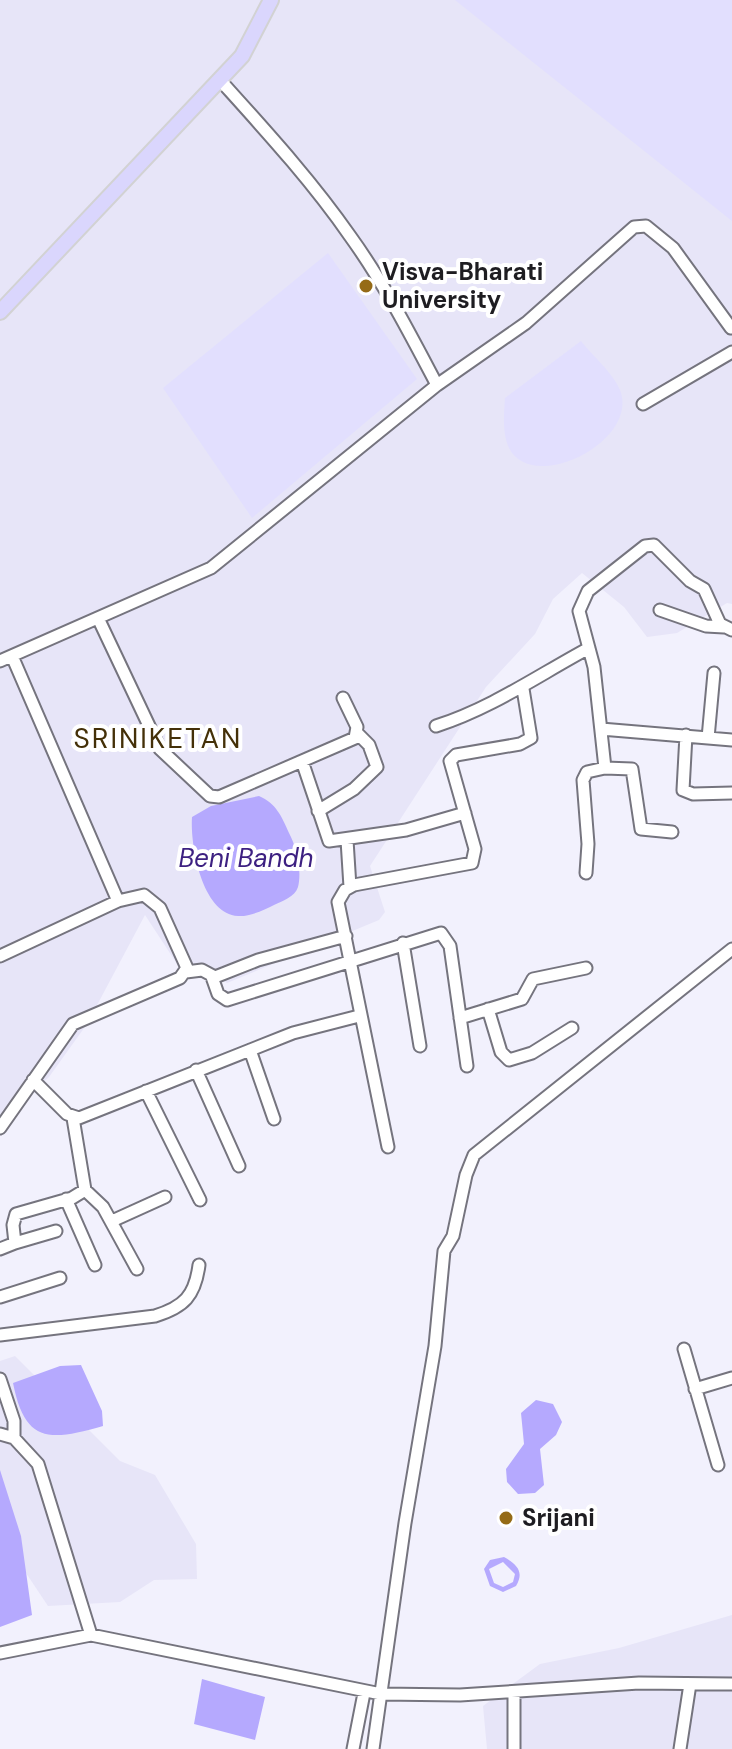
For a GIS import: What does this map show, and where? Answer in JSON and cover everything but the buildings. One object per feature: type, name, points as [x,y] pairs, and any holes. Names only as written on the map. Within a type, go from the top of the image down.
[{"type":"main road","points":[[0,312],[242,56],[271,0]]},
{"type":"street","points":[[220,80],[300,170],[350,236],[389,296],[437,385]]},
{"type":"street","points":[[118,901],[6,658],[211,568],[437,385],[526,323],[634,227],[646,226],[673,248],[731,328]]},
{"type":"street","points":[[643,404],[732,352]]},
{"type":"street","points":[[605,768],[589,648],[580,619],[581,600],[650,544],[704,589],[728,628]]},
{"type":"street","points":[[660,610],[706,626],[728,628]]},
{"type":"street","points":[[98,618],[160,749],[182,767],[203,792],[219,797],[349,743],[358,734]]},
{"type":"street","points":[[436,726],[472,714],[523,689],[589,648]]},
{"type":"street","points":[[708,738],[714,673]]},
{"type":"street","points":[[388,1147],[338,902],[341,894],[350,887],[472,863],[475,849],[450,761],[456,755],[520,744],[531,738],[523,689]]},
{"type":"street","points":[[318,811],[354,789],[377,767],[369,745],[358,734],[343,698]]},
{"type":"street","points":[[601,729],[732,740]]},
{"type":"street","points":[[686,735],[683,790],[693,794],[732,793]]},
{"type":"street","points":[[302,761],[329,841],[347,840],[465,813]]},
{"type":"street","points":[[586,873],[588,844],[583,780],[587,772],[629,768],[634,772],[641,829],[672,832]]},
{"type":"street","points":[[347,840],[350,887]]},
{"type":"street","points":[[0,956],[118,901],[144,895],[153,899],[186,963],[186,972]]},
{"type":"street","points":[[0,1128],[73,1024],[186,972],[202,970],[212,977],[218,994],[227,1000],[435,933],[446,936],[467,1066]]},
{"type":"street","points":[[212,977],[346,936]]},
{"type":"street","points":[[403,943],[420,1046]]},
{"type":"street","points":[[373,1749],[405,1523],[436,1344],[444,1251],[453,1236],[466,1175],[474,1155],[732,949]]},
{"type":"street","points":[[460,1018],[524,997],[533,979],[586,968]]},
{"type":"street","points":[[488,1009],[501,1052],[509,1060],[532,1053],[572,1028]]},
{"type":"street","points":[[73,1118],[293,1033],[359,1016]]},
{"type":"street","points":[[250,1050],[274,1119]]},
{"type":"street","points":[[196,1070],[239,1166]]},
{"type":"street","points":[[33,1080],[73,1118],[85,1190],[96,1198],[112,1221],[137,1269]]},
{"type":"street","points":[[146,1091],[200,1200]]},
{"type":"street","points":[[15,1243],[13,1225],[16,1214],[85,1190]]},
{"type":"street","points":[[112,1221],[165,1197]]},
{"type":"street","points":[[66,1199],[95,1265]]},
{"type":"street","points":[[0,1249],[56,1231]]},
{"type":"street","points":[[0,1335],[155,1316],[177,1310],[192,1292],[199,1265]]},
{"type":"street","points":[[0,1297],[60,1278]]},
{"type":"street","points":[[684,1349],[718,1465]]},
{"type":"street","points":[[695,1389],[732,1378]]},
{"type":"street","points":[[0,1379],[14,1421],[14,1438]]},
{"type":"street","points":[[0,1434],[14,1438],[38,1464],[91,1635]]},
{"type":"street","points":[[0,1653],[91,1635],[364,1693],[381,1694],[514,1692],[639,1683],[732,1684]]},
{"type":"street","points":[[680,1749],[690,1684]]},
{"type":"street","points":[[514,1692],[514,1749]]},
{"type":"street","points":[[353,1749],[364,1693]]},
{"type":"shaded area","name":"Visva-Bharati University","points":[[0,0],[732,0],[732,604],[727,603],[677,633],[647,637],[624,607],[582,573],[553,599],[535,634],[486,687],[370,866],[385,912],[379,920],[227,983],[200,965],[179,967],[145,915],[87,1024],[49,1077],[0,1120]]},
{"type":"shaded area","points":[[455,0],[732,0],[732,221]]},
{"type":"shaded area","points":[[328,253],[417,379],[252,518],[163,388]]},
{"type":"shaded area","points":[[581,341],[620,390],[622,409],[614,427],[600,443],[581,456],[560,464],[539,466],[521,461],[507,442],[505,398]]},
{"type":"shaded area","points":[[15,1356],[120,1461],[155,1475],[196,1544],[197,1579],[154,1580],[120,1602],[48,1606],[0,1534],[0,1361]]},
{"type":"shaded area","points":[[732,1615],[732,1749],[487,1749],[483,1706],[540,1664],[619,1648]]},
{"type":"water","name":"Beni Bandh","points":[[259,796],[278,811],[292,839],[299,867],[298,887],[284,900],[256,913],[238,916],[215,904],[207,891],[196,860],[192,817],[211,806]]},
{"type":"water","points":[[81,1365],[102,1411],[103,1426],[54,1435],[33,1427],[18,1403],[13,1383],[60,1366]]},
{"type":"water","points":[[536,1400],[553,1404],[562,1422],[556,1435],[540,1449],[544,1485],[535,1493],[518,1494],[507,1482],[506,1469],[524,1444],[521,1413]]},
{"type":"water","points":[[0,1470],[21,1536],[32,1615],[0,1627]]},
{"type":"water","points":[[504,1557],[515,1565],[520,1576],[516,1586],[503,1592],[490,1586],[484,1569],[490,1560]],"holes":[[[503,1562],[515,1574],[513,1582],[503,1587],[494,1583],[489,1569]]]},
{"type":"water","points":[[202,1679],[265,1697],[255,1740],[194,1724]]},
{"type":"place","name":"Visva-Bharati University","points":[[366,286]]},
{"type":"place","name":"Srijani","points":[[506,1518]]},
{"type":"district","name":"SRINIKETAN","points":[[158,738]]}]
